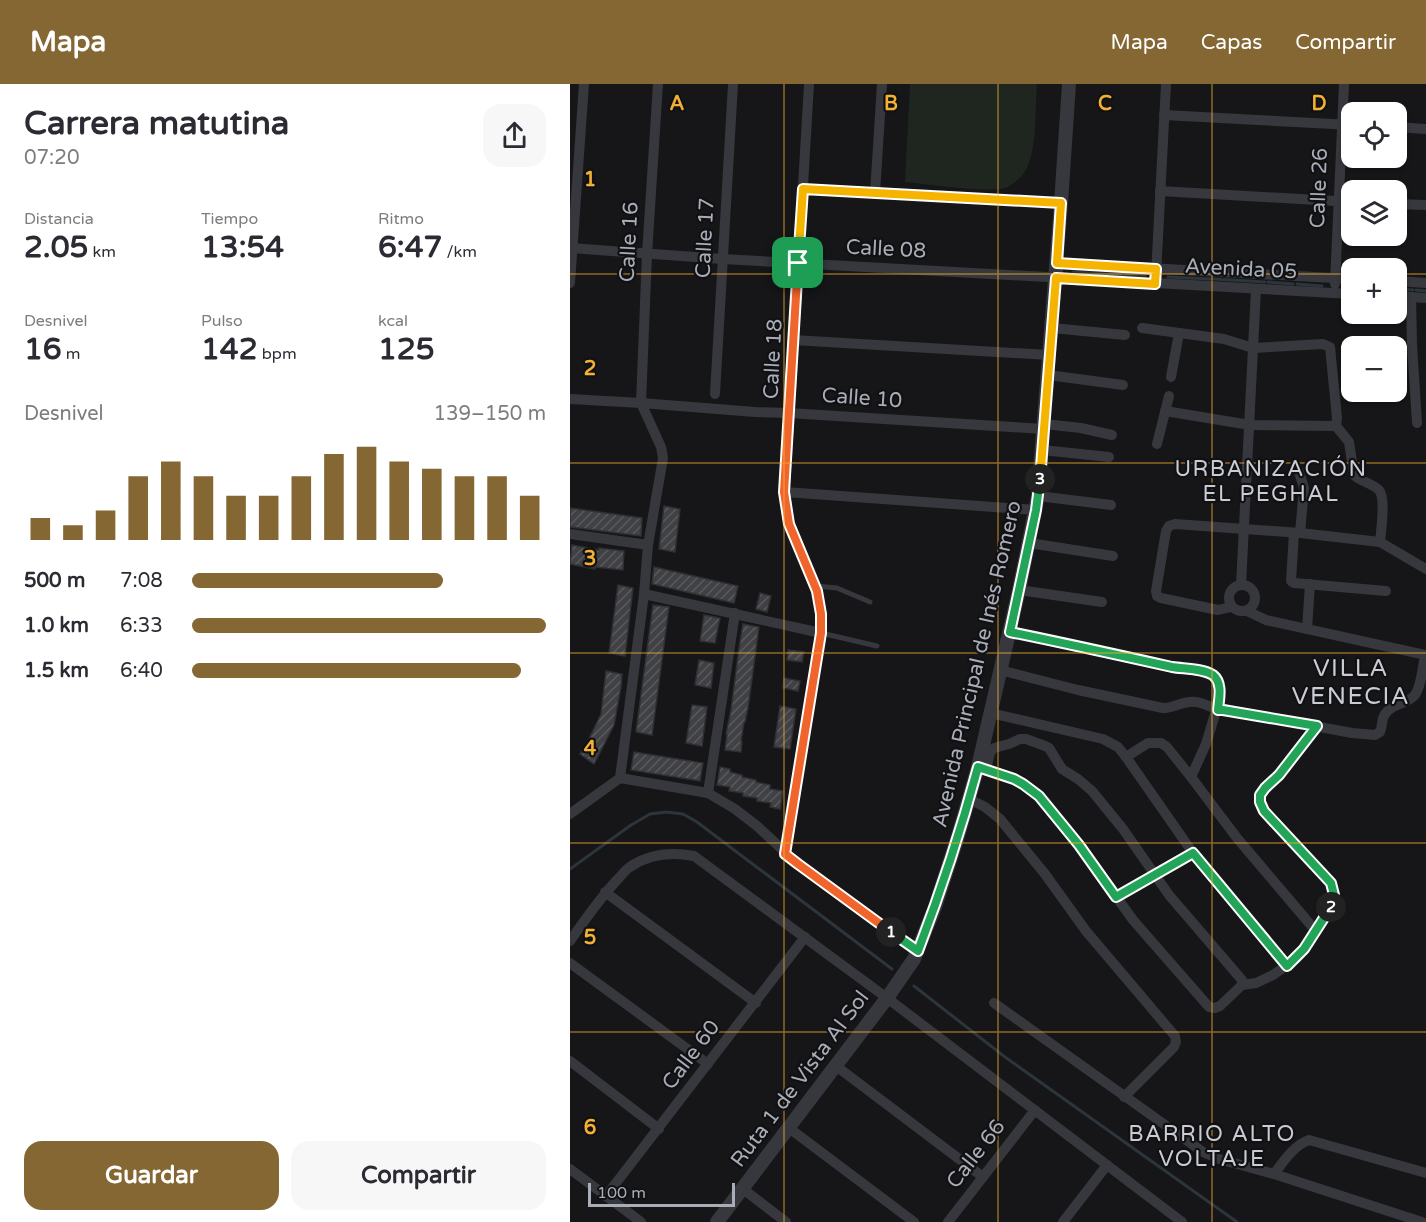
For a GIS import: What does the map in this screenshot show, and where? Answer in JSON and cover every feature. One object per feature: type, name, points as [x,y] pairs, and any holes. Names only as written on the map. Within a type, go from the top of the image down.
[{"type":"street","points":[[570,283],[584,84]]},
{"type":"street","name":"Calle 16","points":[[641,403],[658,84]]},
{"type":"street","name":"Calle 17","points":[[715,394],[734,84]]},
{"type":"street","name":"Calle 18","points":[[785,854],[821,633],[821,614],[814,585],[789,524],[784,492],[809,84]]},
{"type":"street","points":[[875,193],[882,84]]},
{"type":"street","name":"Avenida Principal de Inés Romero","points":[[916,955],[935,907],[969,799],[982,769],[990,713],[1010,632],[1037,503],[1056,278],[1069,84]]},
{"type":"street","points":[[1155,284],[1166,84]]},
{"type":"street","name":"Calle 26","points":[[1344,84],[1345,102]]},
{"type":"street","points":[[1164,115],[1341,125]]},
{"type":"street","points":[[1407,128],[1426,129]]},
{"type":"street","name":"Calle 26","points":[[1334,293],[1341,168]]},
{"type":"street","points":[[803,189],[1061,203]]},
{"type":"street","points":[[1160,191],[1341,201]]},
{"type":"street","points":[[1407,205],[1426,206]]},
{"type":"street","name":"Calle 08","points":[[571,249],[1056,278]]},
{"type":"street","name":"Avenida 05","points":[[1057,263],[1341,278]]},
{"type":"street","name":"Avenida 05","points":[[1056,278],[1341,293]]},
{"type":"street","points":[[1407,282],[1426,283]]},
{"type":"street","points":[[1241,585],[1256,289]]},
{"type":"street","points":[[1407,297],[1426,298]]},
{"type":"street","points":[[1412,297],[1420,385],[1417,423]]},
{"type":"street","points":[[1052,328],[1125,335]]},
{"type":"street","points":[[1142,328],[1224,339],[1254,348],[1323,344],[1329,347],[1336,426],[1349,442],[1354,475],[1377,488],[1383,498],[1380,542]]},
{"type":"street","points":[[1171,377],[1179,333]]},
{"type":"street","points":[[793,340],[1049,355]]},
{"type":"street","points":[[1048,375],[1123,386]]},
{"type":"street","points":[[1157,444],[1169,396]]},
{"type":"street","name":"Calle 10","points":[[570,399],[755,412],[1081,428],[1112,435]]},
{"type":"street","points":[[620,778],[644,594],[648,545],[663,458],[662,447],[641,403]]},
{"type":"street","points":[[1165,411],[1250,425],[1336,426]]},
{"type":"street","points":[[1042,450],[1109,457]]},
{"type":"street","points":[[1299,472],[1304,488],[1291,581],[1386,591]]},
{"type":"street","points":[[784,492],[1111,505]]},
{"type":"street","points":[[1000,670],[1163,708],[1195,701],[1218,710],[1375,735],[1382,729],[1383,718],[1387,712],[1411,699],[1416,693],[1425,655],[1266,620],[1247,611],[1239,611],[1231,607],[1218,610],[1161,598],[1157,596],[1156,591],[1166,531],[1169,526],[1175,524],[1380,542],[1426,569]]},
{"type":"street","points":[[570,534],[648,545]]},
{"type":"street","points":[[1029,543],[1113,556]]},
{"type":"street","points":[[1307,629],[1310,584]]},
{"type":"street","points":[[1231,607],[1228,600],[1229,593],[1234,587],[1241,585],[1248,587],[1255,595],[1254,603],[1247,611]]},
{"type":"street","points":[[1019,590],[1102,602]]},
{"type":"street","points":[[644,594],[821,633]]},
{"type":"street","points":[[708,793],[735,613]]},
{"type":"street","points":[[1010,632],[1209,673],[1215,677],[1219,691],[1218,710],[1191,777]]},
{"type":"street","points":[[990,713],[1103,739],[1118,747],[1193,853],[1287,966]]},
{"type":"street","points":[[1242,985],[1242,980],[1169,895],[1123,829],[1092,791],[1062,769],[1052,752],[1045,746],[1020,739],[994,748],[982,769],[1014,779],[1039,796],[1079,845],[1133,920],[1209,1007],[1215,1008],[1242,985],[1264,980],[1287,966],[1304,949],[1333,904],[1334,895],[1331,883],[1264,811],[1259,799],[1265,788],[1279,775],[1317,726]]},
{"type":"street","points":[[1126,757],[1153,742],[1167,747],[1237,838],[1315,930]]},
{"type":"street","points":[[570,814],[620,778],[708,793],[735,809],[757,826],[785,854],[916,955]]},
{"type":"street","points":[[969,799],[985,807],[1000,819],[1045,874],[1086,931],[1175,1036],[1174,1047],[1124,1097]]},
{"type":"street","points":[[1116,897],[1193,853]]},
{"type":"street","points":[[570,940],[605,892],[627,868],[649,858],[669,854],[694,856],[887,998],[1179,1221]]},
{"type":"street","points":[[605,892],[756,1003]]},
{"type":"street","name":"Calle 60","points":[[606,1196],[805,937]]},
{"type":"street","name":"Ruta 1 de Vista Al Sol","points":[[717,1222],[887,998],[916,955]]},
{"type":"street","points":[[570,963],[708,1064]]},
{"type":"street","points":[[994,1003],[1203,1152],[1218,1159],[1274,1174],[1422,1222]]},
{"type":"street","points":[[570,1061],[659,1129]]},
{"type":"street","points":[[836,1066],[983,1177]]},
{"type":"street","name":"Calle 66","points":[[948,1222],[1035,1110]]},
{"type":"street","points":[[789,1128],[914,1222]]},
{"type":"street","points":[[1274,1174],[1284,1160],[1309,1140],[1426,1173]]},
{"type":"street","points":[[1063,1222],[1107,1165]]},
{"type":"street","points":[[570,1169],[641,1222]]},
{"type":"street","points":[[743,1189],[786,1222]]},
{"type":"lane","points":[[814,585],[837,588],[870,602]]},
{"type":"lane","points":[[821,633],[877,646]]},
{"type":"shaded area","points":[[910,84],[1037,84],[1033,144],[1028,167],[1018,180],[1000,189],[974,189],[905,182]]},
{"type":"building","points":[[664,506],[680,509],[675,552],[659,549]]},
{"type":"building","points":[[570,508],[642,518],[641,536],[570,527]]},
{"type":"building","points":[[572,545],[599,550],[599,548],[624,551],[623,570],[595,567],[595,569],[570,564]]},
{"type":"building","points":[[654,567],[738,586],[734,603],[652,584]]},
{"type":"building","points":[[618,585],[633,588],[625,656],[609,653]]},
{"type":"building","points":[[760,593],[771,596],[767,612],[756,609]]},
{"type":"building","points":[[653,605],[669,607],[652,735],[636,732]]},
{"type":"building","points":[[704,615],[720,618],[715,643],[700,641]]},
{"type":"building","points":[[743,624],[759,627],[741,752],[725,750]]},
{"type":"building","points":[[788,650],[804,652],[802,662],[787,660]]},
{"type":"building","points":[[699,660],[714,663],[711,688],[695,685]]},
{"type":"building","points":[[606,671],[622,674],[621,687],[614,725],[594,764],[580,754],[601,714]]},
{"type":"building","points":[[784,678],[800,681],[798,691],[783,688]]},
{"type":"building","points":[[692,705],[707,707],[702,746],[686,743]]},
{"type":"building","points":[[780,706],[796,709],[790,749],[774,747]]},
{"type":"building","points":[[634,752],[703,763],[700,781],[631,770]]},
{"type":"building","points":[[720,767],[730,769],[730,772],[742,775],[742,777],[770,785],[770,789],[783,791],[780,809],[770,807],[771,803],[757,801],[757,798],[743,796],[743,793],[729,791],[730,787],[717,785]]},
{"type":"waterway","points":[[1073,272],[1145,276]]},
{"type":"waterway","points":[[1168,277],[1211,279]]},
{"type":"waterway","points":[[1214,279],[1265,282]]},
{"type":"waterway","points":[[1268,282],[1293,284]]},
{"type":"waterway","points":[[1297,284],[1322,286]]},
{"type":"waterway","points":[[1407,290],[1413,290]]},
{"type":"waterway","points":[[1416,290],[1426,291]]},
{"type":"waterway","points":[[570,869],[650,814],[666,812],[683,814],[697,822],[892,969]]},
{"type":"waterway","points":[[914,986],[1005,1057],[1237,1222]]},
{"type":"district","name":"URBANIZACIÓN EL PEGHAL","points":[[1271,482]]},
{"type":"district","name":"VILLA VENECIA","points":[[1351,682]]},
{"type":"district","name":"BARRIO ALTO VOLTAJE","points":[[1212,1146]]},
{"type":"route","points":[[803,189],[1061,203],[1057,263],[1156,269],[1155,284],[1056,278],[1038,496],[1010,632],[1209,673],[1218,682],[1218,710],[1317,726],[1279,775],[1260,795],[1264,811],[1331,883],[1334,891],[1333,904],[1304,949],[1287,966],[1193,853],[1116,897],[1079,845],[1032,789],[1014,779],[978,767],[935,907],[918,951],[785,854],[821,633],[821,614],[817,591],[789,524],[784,492],[798,263],[803,189]]}]
